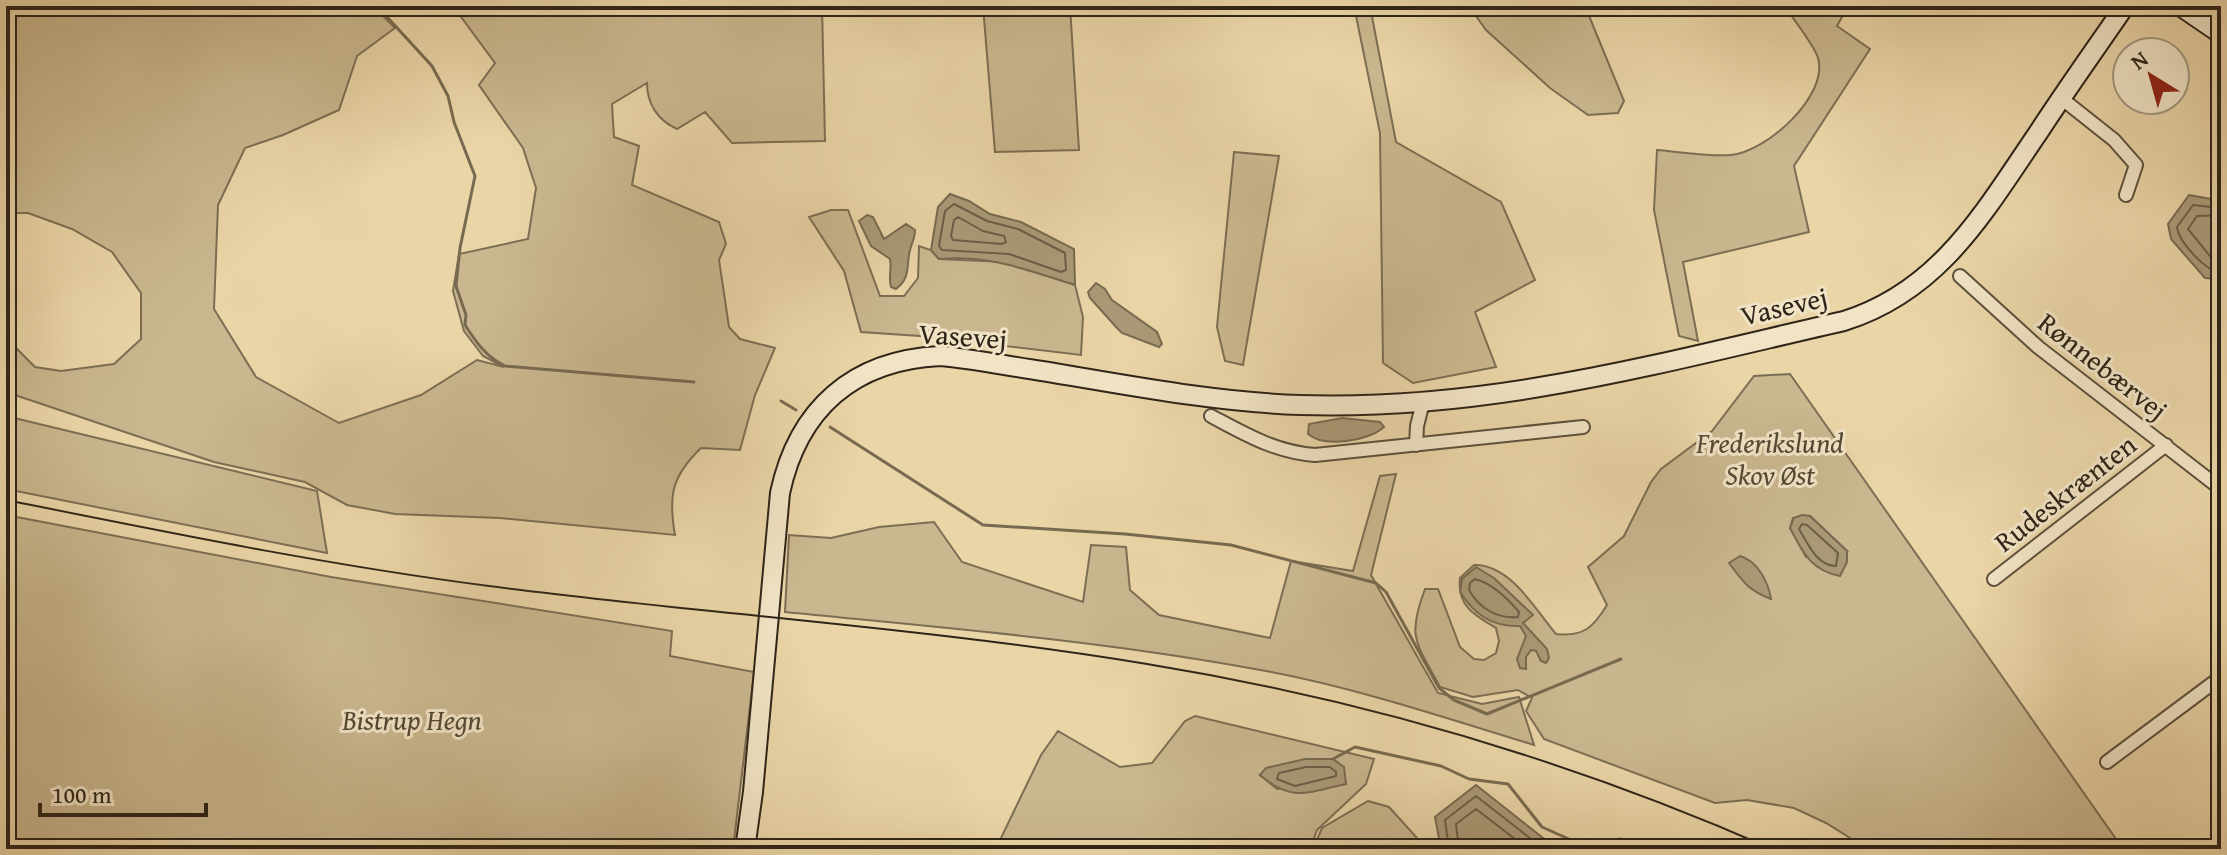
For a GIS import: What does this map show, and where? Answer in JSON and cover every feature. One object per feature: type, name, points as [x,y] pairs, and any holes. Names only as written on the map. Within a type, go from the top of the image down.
[{"type":"street","name":"Vasevej","points":[[745,849],[785,470],[810,420],[851,381],[885,365],[912,358],[940,356],[1208,399],[1345,406],[1423,402],[1534,390],[1612,375],[1844,321],[1868,313],[1904,293],[1948,257],[1985,211],[2125,6]]},
{"type":"street","points":[[2180,6],[2221,34]]},
{"type":"street","points":[[2061,98],[2114,140],[2136,165],[2126,195]]},
{"type":"street","name":"Rønnebærvej","points":[[1960,276],[2038,347],[2221,489]]},
{"type":"street","points":[[1416,445],[1423,402]]},
{"type":"street","points":[[1211,416],[1271,447],[1290,453],[1349,453],[1583,427]]},
{"type":"street","name":"Rudeskrænten","points":[[1994,579],[2166,445]]},
{"type":"street","points":[[2107,762],[2221,677]]},
{"type":"green space","points":[[6,6],[373,6],[395,28],[357,56],[339,110],[245,148],[218,205],[214,309],[256,377],[339,423],[421,395],[477,360],[504,367],[483,356],[464,331],[453,291],[459,254],[528,239],[536,188],[523,148],[479,85],[495,63],[453,6],[822,6],[825,141],[732,143],[705,112],[677,129],[654,110],[647,83],[612,104],[614,137],[639,146],[632,185],[719,222],[726,244],[719,260],[729,327],[740,339],[775,348],[755,395],[740,450],[701,448],[691,458],[674,487],[672,508],[675,535],[500,518],[395,514],[347,505],[305,482],[214,462],[6,392],[6,338],[35,367],[61,371],[114,364],[141,339],[141,293],[112,252],[72,229],[28,213],[6,213]]},
{"type":"green space","points":[[983,6],[1070,6],[1079,150],[995,152]]},
{"type":"green space","points":[[1354,6],[1370,6],[1396,142],[1501,202],[1535,280],[1475,312],[1496,367],[1413,383],[1383,363],[1380,133]]},
{"type":"green space","points":[[1469,6],[1585,6],[1624,101],[1618,113],[1588,115],[1550,88],[1486,30]]},
{"type":"green space","points":[[1785,6],[1848,6],[1837,26],[1870,49],[1794,166],[1809,232],[1683,262],[1698,341],[1679,336],[1654,210],[1657,150],[1704,155],[1745,152],[1792,120],[1805,105],[1819,73],[1816,53]]},
{"type":"green space","points":[[1234,152],[1279,156],[1243,365],[1225,361],[1217,327]]},
{"type":"green space","points":[[831,210],[848,210],[880,296],[904,296],[918,278],[919,246],[931,250],[939,259],[1007,262],[1075,285],[1083,317],[1081,355],[861,332],[844,271],[809,217]]},
{"type":"green space","name":"Frederikslund Skov Øst","points":[[1790,374],[2123,849],[1857,849],[1850,838],[1794,808],[1747,800],[1715,803],[1544,739],[1526,711],[1532,698],[1518,690],[1473,697],[1440,687],[1420,650],[1415,630],[1425,589],[1438,589],[1460,647],[1474,659],[1484,660],[1496,653],[1499,641],[1496,628],[1474,614],[1461,596],[1460,578],[1474,565],[1499,572],[1510,580],[1556,634],[1573,634],[1586,629],[1607,605],[1588,567],[1624,536],[1651,482],[1661,469],[1712,431],[1754,376]],"holes":[[[1810,516],[1847,551],[1806,557],[1790,528],[1793,518]]]},
{"type":"green space","points":[[6,416],[317,491],[327,553],[6,489]]},
{"type":"green space","points":[[1396,474],[1371,575],[1438,693],[1482,704],[1519,697],[1534,745],[1368,695],[1266,671],[1086,643],[785,612],[789,535],[831,538],[879,527],[934,522],[962,562],[1083,602],[1091,545],[1126,547],[1130,590],[1159,615],[1270,638],[1291,561],[1353,571],[1380,476]]},
{"type":"green space","name":"Bistrup Hegn","points":[[6,515],[331,577],[672,631],[670,656],[754,672],[733,849],[6,849]]},
{"type":"green space","points":[[1195,716],[1374,759],[1366,784],[1317,830],[1310,849],[1080,849],[1083,844],[1058,846],[1058,849],[1000,849],[1001,838],[1041,755],[1058,731],[1120,767],[1152,763],[1185,721]],"holes":[[[1343,767],[1346,784],[1277,789],[1260,775]]]},
{"type":"green space","points":[[1368,801],[1389,807],[1417,838],[1420,849],[1313,849],[1322,828]]},
{"type":"water","points":[[950,194],[990,214],[1021,222],[1074,249],[1075,285],[992,262],[939,259],[931,250],[938,207]]},
{"type":"water","points":[[2189,195],[2211,199],[2221,196],[2221,279],[2205,278],[2171,239],[2168,224]]},
{"type":"water","points":[[867,215],[873,217],[884,239],[906,224],[915,230],[906,276],[896,289],[890,283],[890,259],[871,246],[859,221]]},
{"type":"water","points":[[1096,283],[1105,289],[1112,300],[1157,332],[1162,344],[1159,347],[1122,333],[1090,298],[1088,292]]},
{"type":"water","points":[[1342,418],[1380,422],[1384,427],[1368,436],[1346,441],[1325,441],[1308,434],[1309,424]]},
{"type":"water","points":[[1810,516],[1847,551],[1847,562],[1840,576],[1814,565],[1804,552],[1790,528],[1794,518]]},
{"type":"water","points":[[1740,556],[1752,562],[1761,573],[1771,599],[1747,585],[1729,563]]},
{"type":"water","points":[[1476,567],[1494,578],[1533,615],[1523,623],[1547,649],[1549,658],[1546,663],[1541,661],[1536,651],[1531,650],[1526,657],[1526,669],[1520,668],[1517,659],[1526,636],[1520,626],[1485,618],[1460,592],[1462,579]]},
{"type":"water","points":[[1305,759],[1333,759],[1344,767],[1346,784],[1301,793],[1282,789],[1260,775],[1266,768]]},
{"type":"water","points":[[1476,785],[1557,849],[1441,849],[1435,817]]},
{"type":"waterway","points":[[377,6],[432,66],[448,96],[454,122],[475,176],[460,248],[456,286],[466,315],[465,325],[482,348],[505,366],[694,382]]},
{"type":"waterway","points":[[781,401],[796,410]]},
{"type":"waterway","points":[[830,427],[983,525],[1125,534],[1231,545],[1376,583],[1386,592],[1439,688],[1454,700],[1487,714],[1621,659]]},
{"type":"waterway","points":[[1333,759],[1355,747],[1441,766],[1469,779],[1508,784],[1542,827],[1591,849]]},
{"type":"waterway","points":[[1594,849],[1619,839],[1686,849]]},
{"type":"tram line","points":[[6,500],[246,547],[428,578],[1065,651],[1227,678],[1387,715],[1543,761],[1697,817],[1772,849]]}]
